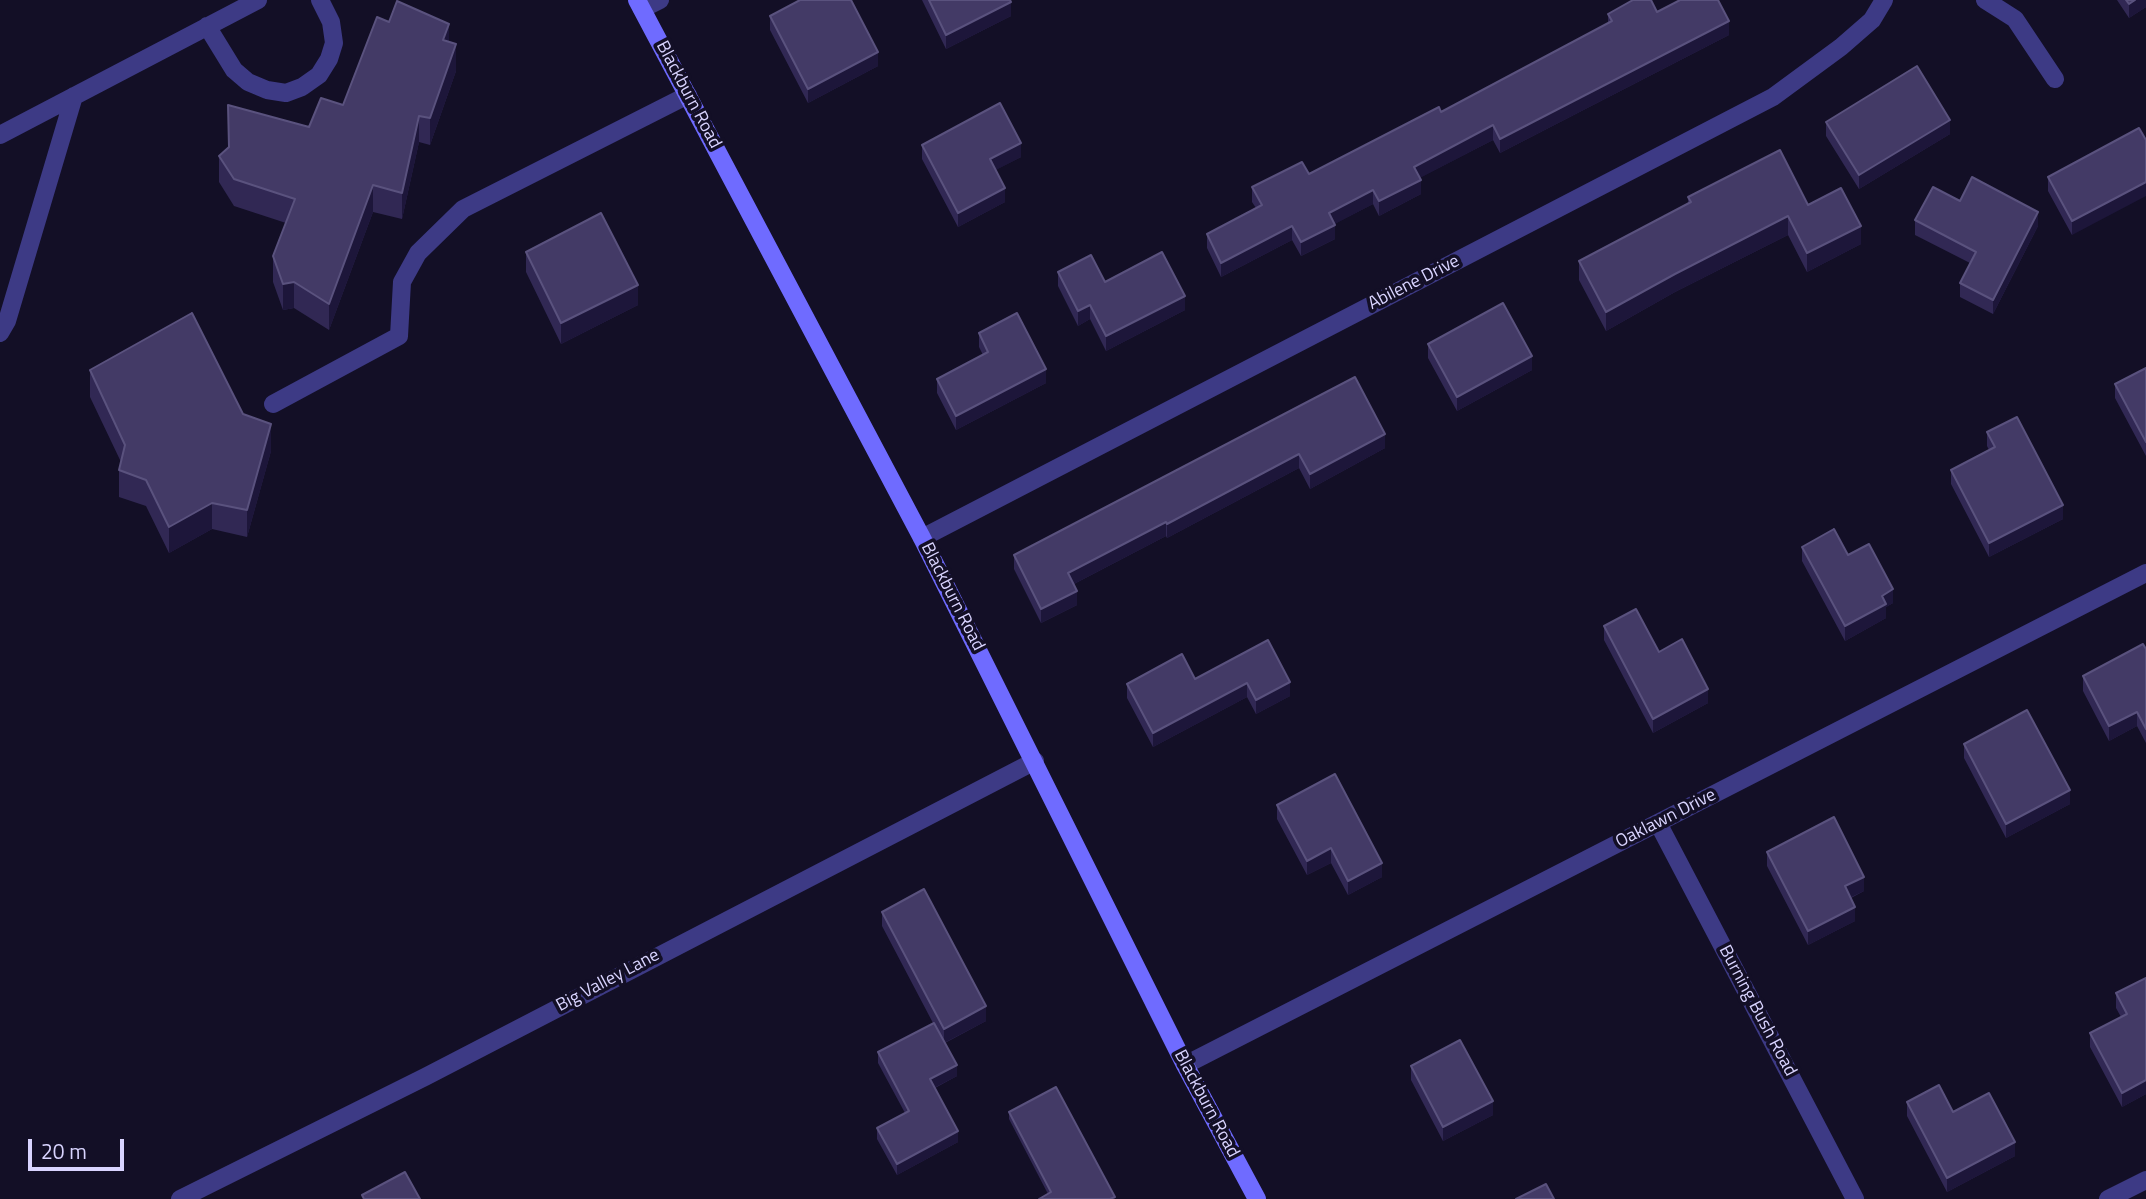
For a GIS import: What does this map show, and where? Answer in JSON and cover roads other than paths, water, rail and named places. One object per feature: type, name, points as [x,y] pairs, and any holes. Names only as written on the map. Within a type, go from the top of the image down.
[{"type":"main road","name":"Blackburn Road","points":[[640,4],[922,538],[1185,1065],[1257,1199]]},
{"type":"street","points":[[0,135],[258,0]]},
{"type":"street","points":[[207,26],[234,70],[248,82],[267,90],[286,93],[302,87],[319,75],[329,59],[334,43],[331,22],[320,0]]},
{"type":"street","points":[[640,4],[660,0]]},
{"type":"street","name":"Abilene Drive","points":[[922,538],[1773,97],[1841,47],[1872,20],[1884,0]]},
{"type":"street","points":[[1985,0],[2015,19],[2055,79]]},
{"type":"street","points":[[273,404],[399,336],[402,282],[418,253],[463,209],[688,95]]},
{"type":"street","points":[[0,333],[6,321],[74,96]]},
{"type":"street","name":"Oaklawn Drive","points":[[1185,1065],[2146,573]]},
{"type":"street","name":"Big Valley Lane","points":[[186,1197],[425,1077],[1035,761]]},
{"type":"street","name":"Burning Bush Road","points":[[1658,823],[1855,1199]]},
{"type":"street","points":[[2108,1199],[2146,1180]]}]
